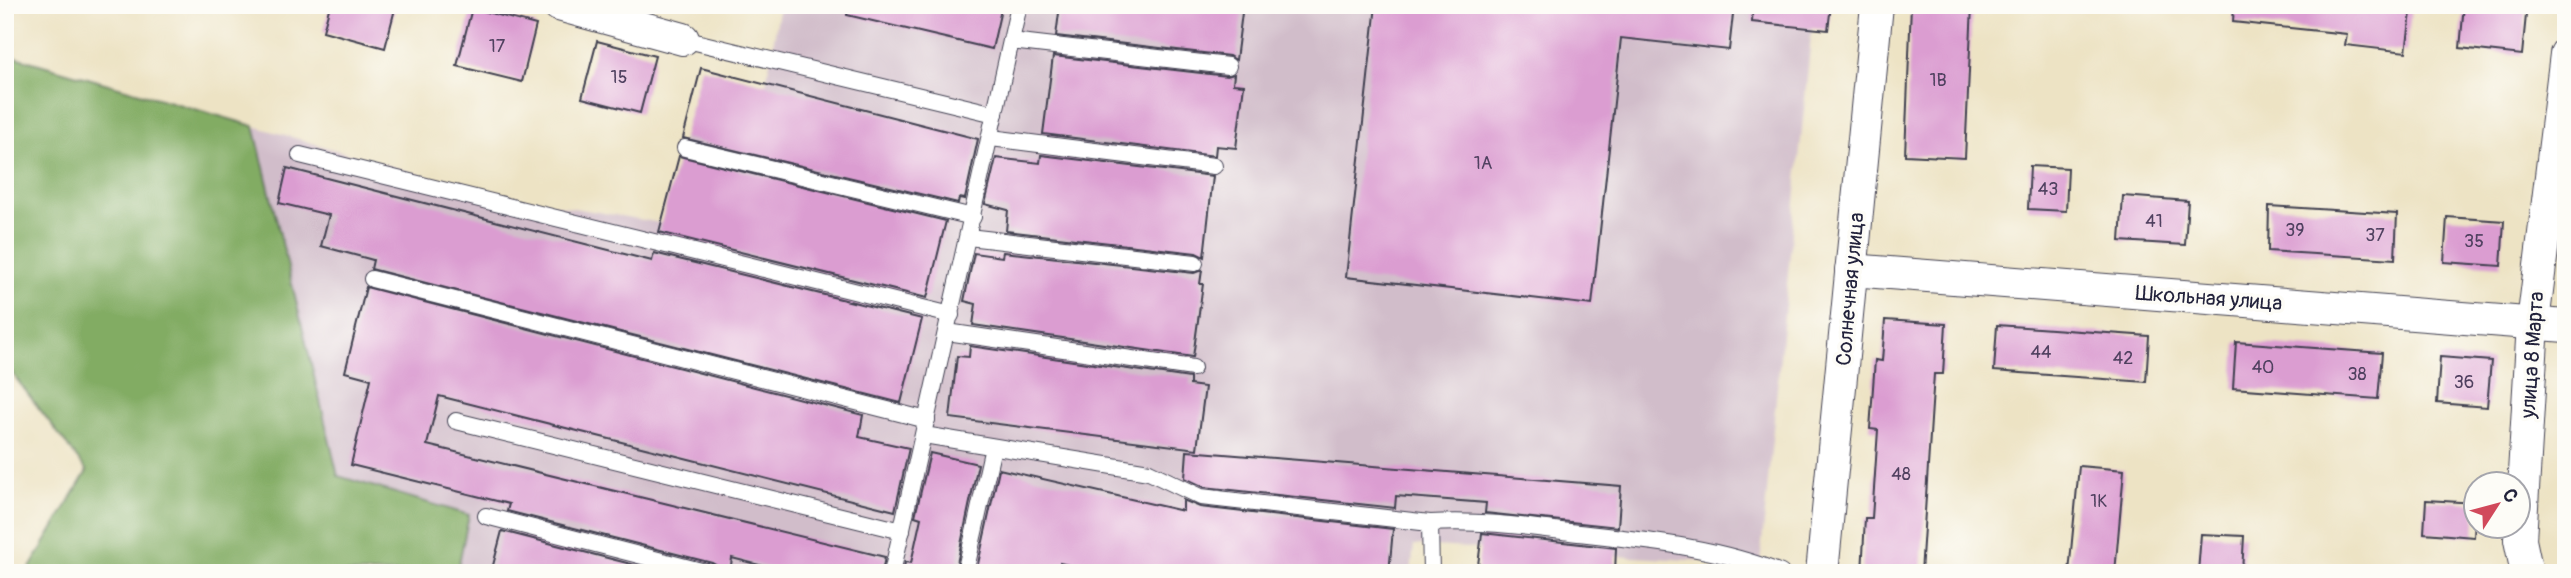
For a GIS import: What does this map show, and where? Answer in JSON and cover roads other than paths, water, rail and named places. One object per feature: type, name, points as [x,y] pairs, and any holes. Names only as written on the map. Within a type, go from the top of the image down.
[{"type":"street","points":[[559,5],[612,12],[683,39]]},
{"type":"street","name":"Солнечная улица","points":[[1822,573],[1877,5]]},
{"type":"street","name":"улица 8 Марта","points":[[2528,573],[2520,540],[2533,323],[2566,54]]},
{"type":"street","name":"Школьная улица","points":[[1851,270],[2566,326]]},
{"type":"lane","points":[[892,573],[1019,5]]},
{"type":"lane","points":[[683,39],[995,114]]},
{"type":"lane","points":[[1011,41],[1228,66]]},
{"type":"lane","points":[[991,138],[1214,166]]},
{"type":"lane","points":[[685,148],[973,217]]},
{"type":"lane","points":[[300,155],[951,315]]},
{"type":"lane","points":[[968,237],[1195,263]]},
{"type":"lane","points":[[372,279],[993,447],[1149,472],[1201,497],[1430,523],[1468,520],[1667,542],[1760,564],[1781,573]]},
{"type":"lane","points":[[947,331],[1193,368]]},
{"type":"lane","points":[[456,421],[902,531]]},
{"type":"lane","points":[[965,573],[993,447]]},
{"type":"lane","points":[[486,516],[709,573]]},
{"type":"lane","points":[[1430,523],[1431,573]]}]
